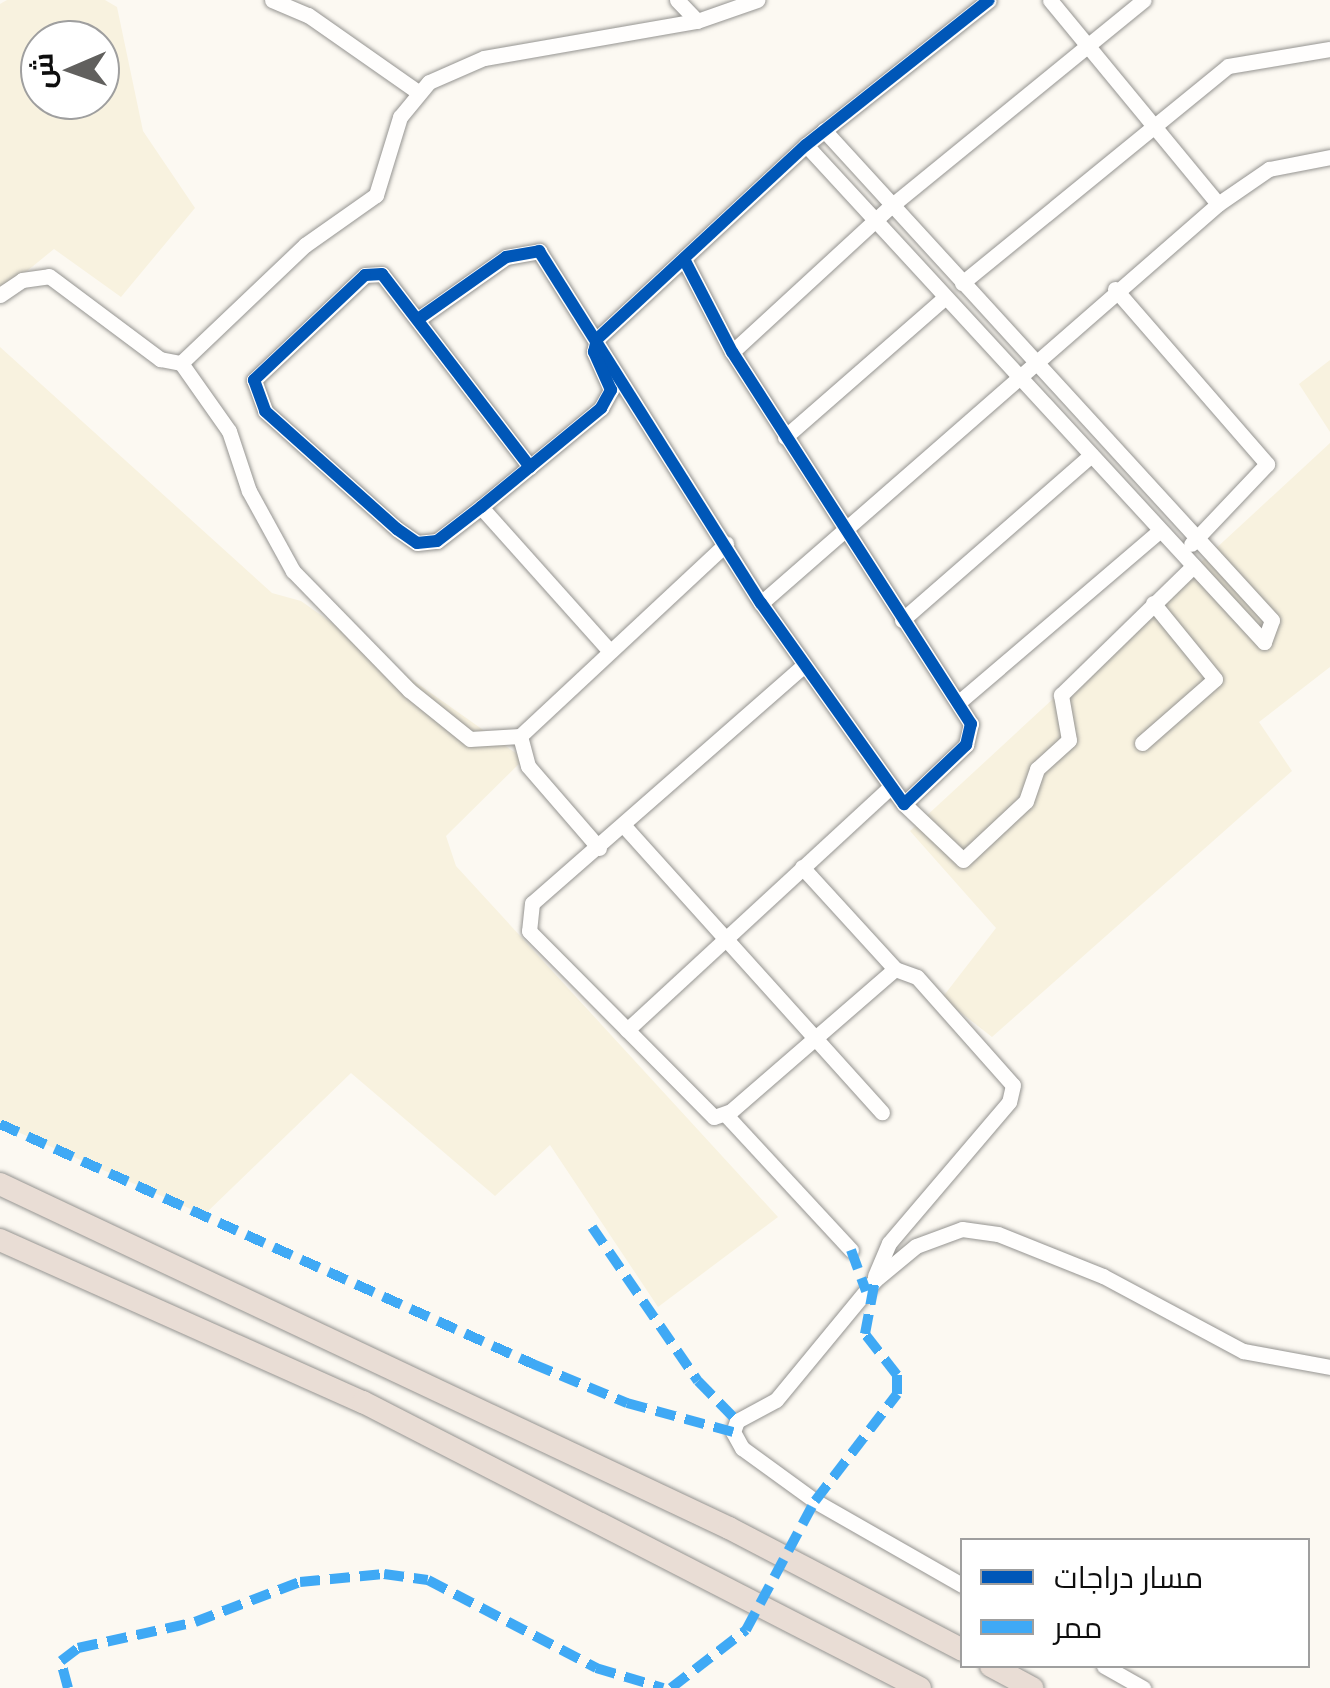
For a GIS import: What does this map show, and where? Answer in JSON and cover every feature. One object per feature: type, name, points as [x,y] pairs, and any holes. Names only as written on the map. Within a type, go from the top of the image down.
[{"type":"highway","points":[[0,1184],[695,1511],[960,1649]]},
{"type":"highway","points":[[0,1240],[362,1402],[920,1688]]},
{"type":"highway","points":[[995,1668],[1032,1688]]},
{"type":"street","points":[[272,0],[308,15],[418,92]]},
{"type":"street","points":[[677,0],[697,20]]},
{"type":"street","points":[[181,364],[305,245],[376,195],[400,117],[418,92],[484,58],[697,20],[758,0]]},
{"type":"street","points":[[598,339],[806,145],[989,0]]},
{"type":"street","points":[[1050,0],[1218,204]]},
{"type":"street","points":[[732,352],[890,206],[1144,0]]},
{"type":"street","points":[[962,283],[1228,66],[1330,49]]},
{"type":"street","points":[[806,145],[872,222],[1264,642],[1275,628],[1252,598],[824,130]]},
{"type":"street","points":[[761,602],[1033,359],[1218,204],[1269,169],[1330,157]]},
{"type":"street","points":[[421,317],[531,248],[548,260],[803,666],[889,788],[963,860],[1026,802],[1037,769],[1069,740],[1061,695],[1153,603],[1187,560],[1197,538],[1267,464],[1115,289]]},
{"type":"street","points":[[684,261],[732,352],[971,724],[966,745],[904,804]]},
{"type":"street","points":[[530,467],[421,317],[382,274],[365,275],[260,369],[252,390],[264,411],[407,538],[437,541],[530,467],[608,398],[598,339]]},
{"type":"street","points":[[0,295],[22,280],[49,276],[160,358],[181,364],[229,431],[248,492],[294,571],[409,690],[470,739],[520,736],[726,544]]},
{"type":"street","points":[[785,437],[943,299]]},
{"type":"street","points":[[902,620],[1090,455]]},
{"type":"street","points":[[482,507],[609,650]]},
{"type":"street","points":[[958,702],[1158,532]]},
{"type":"street","points":[[1234,612],[1252,598]]},
{"type":"street","points":[[1142,743],[1214,682],[1153,603]]},
{"type":"street","points":[[803,666],[624,827],[532,903],[526,921],[702,1111],[726,1115],[851,1250]]},
{"type":"street","points":[[520,736],[523,759],[599,848]]},
{"type":"street","points":[[627,1030],[889,788]]},
{"type":"street","points":[[624,827],[720,941],[882,1112]]},
{"type":"street","points":[[802,867],[896,970],[917,977],[1014,1091],[883,1253],[876,1280]]},
{"type":"street","points":[[726,1115],[896,970]]},
{"type":"street","points":[[910,1217],[916,1246]]},
{"type":"street","points":[[960,1584],[815,1501],[734,1438],[737,1421],[776,1400],[876,1280],[916,1246],[962,1229],[998,1234],[1103,1276],[1243,1351],[1330,1367]]},
{"type":"street","points":[[1108,1668],[1143,1688]]},
{"type":"shaded area","points":[[7,0],[105,0],[117,7],[120,20],[20,20],[20,120],[120,120],[120,21],[143,131],[195,208],[121,297],[54,249],[0,293],[0,4]]},
{"type":"shaded area","points":[[0,347],[272,593],[301,601],[524,759],[446,836],[456,866],[778,1217],[658,1307],[550,1145],[495,1196],[351,1073],[204,1215],[0,1124]]},
{"type":"shaded area","points":[[1330,360],[1330,432],[1299,384]]},
{"type":"shaded area","points":[[1330,443],[1330,667],[1259,722],[1292,771],[992,1037],[942,998],[996,928],[910,831]]},
{"type":"marked path","points":[[0,1124],[533,1364],[627,1403],[733,1432]]},
{"type":"marked path","points":[[592,1227],[698,1381],[737,1421]]},
{"type":"marked path","points":[[851,1250],[866,1291]]},
{"type":"marked path","points":[[671,1688],[746,1630],[815,1501],[897,1394],[897,1375],[865,1334],[875,1280]]},
{"type":"marked path","points":[[68,1688],[61,1661],[78,1648],[195,1622],[300,1582],[384,1574],[428,1580],[596,1668],[663,1688]]},
{"type":"cycle path","points":[[530,467],[382,274],[365,275],[254,380],[265,411],[397,529],[417,543],[437,541],[481,507],[601,408],[611,390],[594,352],[597,339],[806,145],[989,0]]},
{"type":"cycle path","points":[[421,317],[506,257],[539,251],[761,603],[904,804],[966,745],[971,724],[732,352],[685,261]]}]
